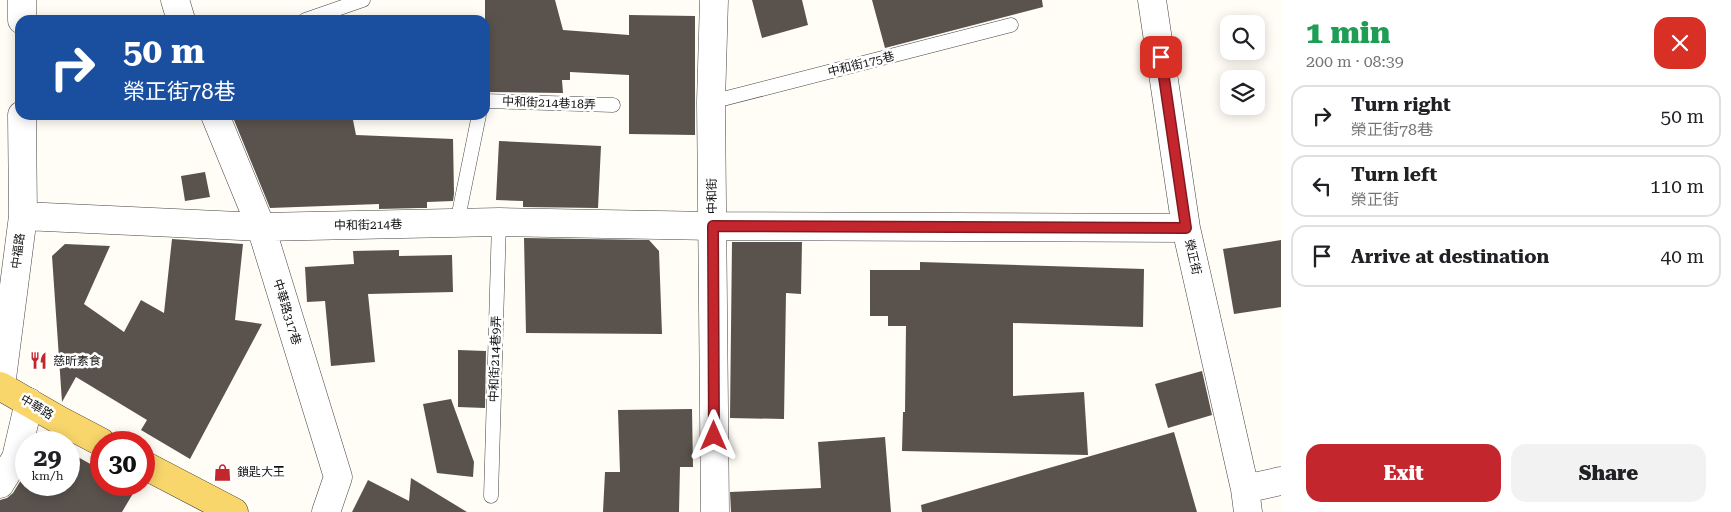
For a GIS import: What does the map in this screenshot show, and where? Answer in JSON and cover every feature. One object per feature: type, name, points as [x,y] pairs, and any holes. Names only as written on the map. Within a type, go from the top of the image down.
[{"type":"main road","name":"中華路","points":[[1,386],[90,436]]},
{"type":"main road","points":[[155,471],[234,512]]},
{"type":"street","points":[[22,0],[22,15]]},
{"type":"street","points":[[175,0],[180,15]]},
{"type":"street","name":"中和街","points":[[714,0],[711,102],[714,512]]},
{"type":"street","name":"榮正街","points":[[1152,0],[1186,228],[1246,500]]},
{"type":"street","name":"中福路","points":[[1,386],[23,216],[22,120]]},
{"type":"street","name":"中華路317巷","points":[[217,120],[261,227],[338,477],[326,512]]},
{"type":"street","name":"中和街214巷","points":[[23,216],[261,227],[499,222],[713,226],[1186,228]]},
{"type":"street","points":[[0,484],[16,458],[29,402]]},
{"type":"street","points":[[1246,500],[1281,481]]},
{"type":"lane","points":[[320,15],[363,0]]},
{"type":"lane","name":"中和街175巷","points":[[711,102],[1011,25]]},
{"type":"lane","name":"中和街214巷18弄","points":[[490,101],[613,105]]},
{"type":"lane","points":[[457,223],[478,120]]},
{"type":"lane","name":"中和街214巷9弄","points":[[491,496],[499,222]]},
{"type":"building","points":[[485,0],[555,0],[563,30],[629,35],[629,15],[695,16],[695,135],[629,134],[629,75],[570,72],[570,80],[562,80],[563,93],[490,92],[490,15],[485,15]]},
{"type":"building","points":[[752,0],[802,0],[808,25],[762,38]]},
{"type":"building","points":[[872,0],[1042,0],[1043,7],[885,48]]},
{"type":"building","points":[[234,120],[353,120],[356,135],[453,139],[453,201],[427,202],[427,208],[379,209],[379,204],[270,208]]},
{"type":"building","points":[[499,141],[601,146],[598,208],[523,207],[523,201],[496,200]]},
{"type":"building","points":[[205,172],[210,197],[185,201],[181,176]]},
{"type":"building","points":[[524,238],[649,240],[659,251],[662,334],[526,333]]},
{"type":"building","points":[[172,239],[243,244],[235,320],[262,324],[190,459],[155,438],[155,431],[141,430],[147,420],[76,377],[62,402],[52,256],[65,244],[110,246],[84,304],[124,332],[141,300],[164,313]]},
{"type":"building","points":[[1281,240],[1281,307],[1234,314],[1223,249]]},
{"type":"building","points":[[732,242],[802,242],[801,294],[786,293],[784,419],[730,418]]},
{"type":"building","points":[[399,250],[399,256],[452,255],[453,292],[368,294],[375,362],[331,366],[325,301],[307,302],[305,267],[354,264],[353,251]]},
{"type":"building","points":[[920,262],[1144,269],[1143,327],[1013,323],[1013,396],[1084,392],[1088,455],[902,451],[903,412],[905,412],[906,326],[888,326],[888,316],[870,316],[870,270],[920,270]]},
{"type":"building","points":[[458,350],[486,351],[485,408],[458,407]]},
{"type":"building","points":[[1202,371],[1212,415],[1168,428],[1155,384]]},
{"type":"building","points":[[451,399],[474,462],[473,477],[437,473],[423,404]]},
{"type":"building","points":[[692,409],[693,467],[680,467],[679,512],[603,512],[605,472],[620,472],[618,410]]},
{"type":"building","points":[[1174,432],[1197,512],[922,512],[921,505]]},
{"type":"building","points":[[885,437],[891,512],[731,512],[730,492],[821,488],[818,442]]},
{"type":"building","points":[[80,458],[90,464],[90,496],[131,496],[122,512],[0,512],[0,500],[7,498],[15,490],[15,496],[80,496]]},
{"type":"building","points":[[411,478],[467,512],[352,512],[368,480],[409,501]]},
{"type":"place","name":"慈昕素食","points":[[39,361]]},
{"type":"place","name":"鎖匙大王","points":[[223,472]]},
{"type":"route","points":[[714,436],[713,226],[1186,228],[1161,57]]}]
